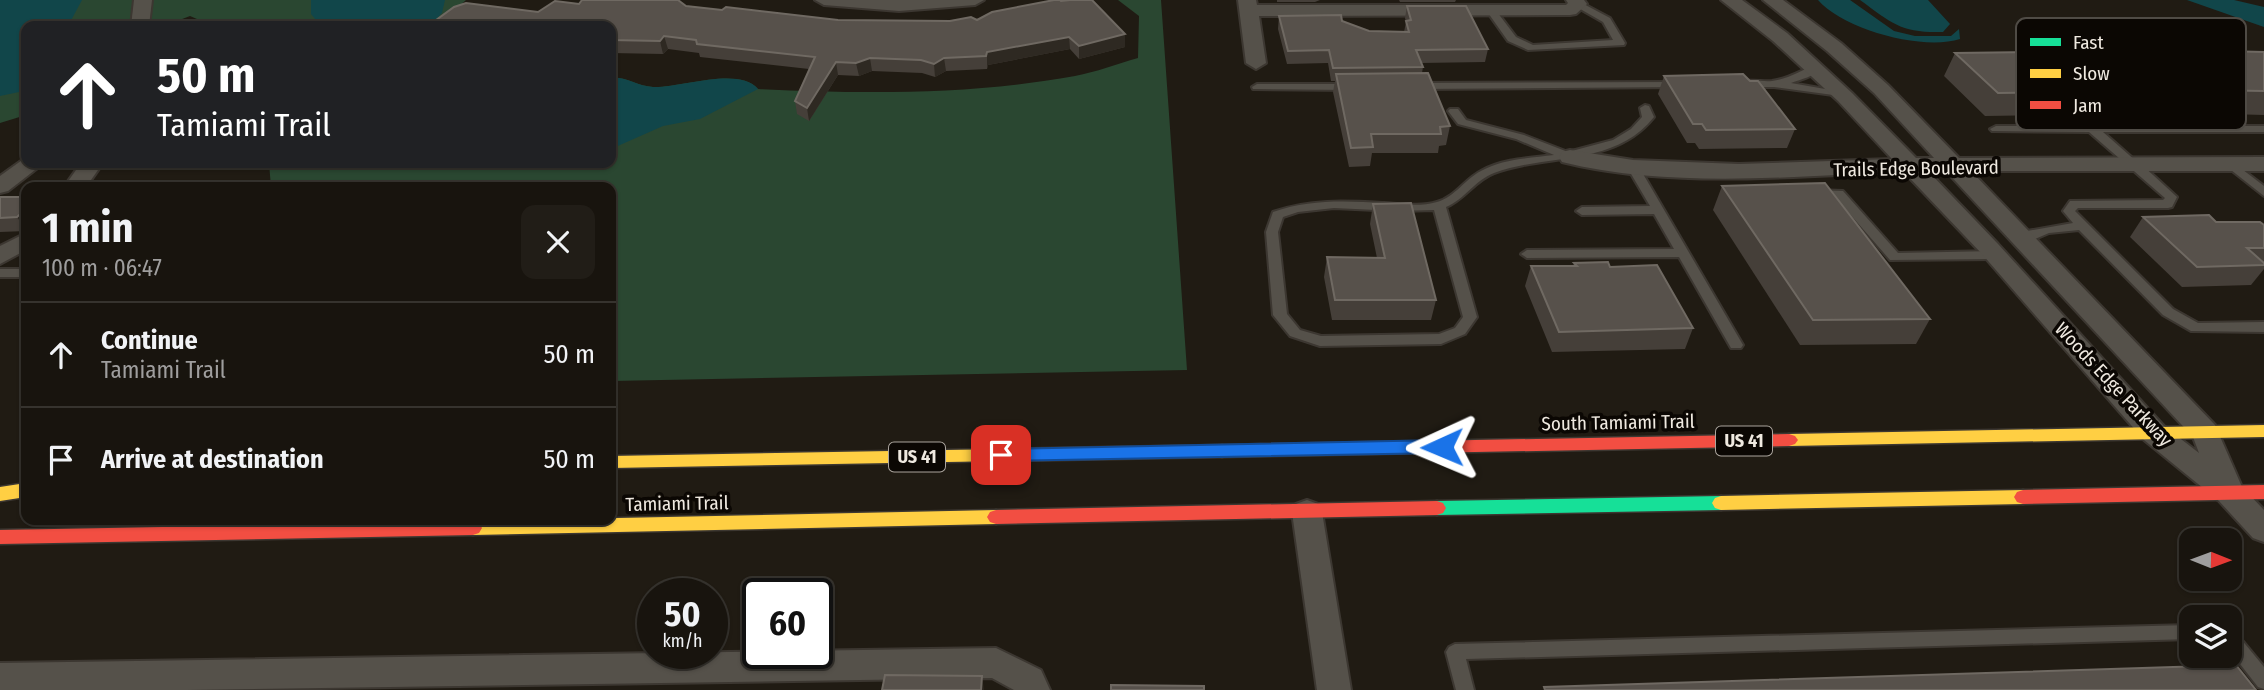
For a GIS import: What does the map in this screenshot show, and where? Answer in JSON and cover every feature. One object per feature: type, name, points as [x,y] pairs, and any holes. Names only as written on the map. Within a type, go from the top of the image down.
[{"type":"main road","name":"South Tamiami Trail","points":[[616,462],[2264,431]]},
{"type":"main road","points":[[0,494],[21,491]]},
{"type":"main road","points":[[1307,512],[2264,492]]},
{"type":"main road","name":"Tamiami Trail","points":[[616,525],[1307,512]]},
{"type":"main road","name":"Tamiami Trail","points":[[0,537],[615,525]]},
{"type":"street","points":[[141,21],[143,0]]},
{"type":"street","points":[[824,0],[899,6],[975,0]]},
{"type":"street","name":"Woods Edge Parkway","points":[[1730,0],[1780,37],[1844,95],[1995,255],[2154,433],[2230,493]]},
{"type":"street","name":"Woods Edge Parkway","points":[[1772,0],[1871,80],[2204,432],[2230,493]]},
{"type":"street","points":[[1256,63],[1248,6],[1570,10],[1577,2]]},
{"type":"street","name":"Trails Edge Boulevard","points":[[1570,157],[1633,167],[1745,178],[1910,166],[2264,164]]},
{"type":"street","points":[[0,186],[26,168]]},
{"type":"street","points":[[0,257],[21,243]]},
{"type":"street","points":[[2230,493],[2264,530]]},
{"type":"street","points":[[1307,512],[1334,690]]},
{"type":"street","points":[[0,678],[996,663],[1030,681],[1033,690]]},
{"type":"lane","points":[[1491,10],[1512,39],[1532,48],[1620,43],[1607,20],[1577,2]]},
{"type":"lane","points":[[1774,84],[1804,76],[1816,68]]},
{"type":"lane","points":[[1734,84],[1774,84],[1844,95]]},
{"type":"lane","points":[[1439,206],[1470,317],[1460,331],[1441,339],[1320,341],[1296,333],[1280,316],[1272,232],[1277,215],[1290,208],[1317,206],[1439,206],[1477,176],[1528,160],[1570,157],[1619,141],[1642,127],[1648,117],[1643,105],[1628,85]]},
{"type":"lane","points":[[1404,86],[1447,91],[1695,85]]},
{"type":"lane","points":[[1257,87],[1362,87]]},
{"type":"lane","points":[[1454,111],[1462,122],[1520,137],[1570,157]]},
{"type":"lane","points":[[1996,129],[2016,129]]},
{"type":"lane","points":[[2246,129],[2264,129]]},
{"type":"lane","points":[[2093,130],[2171,197],[2168,204],[2074,204],[2069,211],[2082,226],[2168,312],[2196,328],[2264,327]]},
{"type":"lane","points":[[2230,164],[2264,192]]},
{"type":"lane","points":[[1633,167],[1736,345]]},
{"type":"lane","points":[[1798,194],[1839,194],[1895,257],[1995,255]]},
{"type":"lane","points":[[1582,211],[1658,210]]},
{"type":"lane","points":[[2020,236],[2082,226]]},
{"type":"lane","points":[[1527,254],[1682,253]]},
{"type":"lane","points":[[0,273],[21,273]]},
{"type":"lane","points":[[1465,690],[1455,652],[2179,632]]},
{"type":"lane","points":[[2242,653],[2264,681]]},
{"type":"green space","points":[[0,0],[466,0],[443,21],[202,21],[190,16],[177,21],[21,21],[21,117],[0,123]]},
{"type":"green space","points":[[1118,0],[1161,0],[1187,370],[616,381],[616,182],[271,182],[269,168],[616,168],[616,78],[653,87],[738,79],[749,82],[758,89],[838,92],[917,92],[996,87],[1083,74],[1138,58],[1139,16]]},
{"type":"water","points":[[0,0],[82,0],[71,21],[21,21],[21,91],[0,96]]},
{"type":"water","points":[[311,0],[445,0],[442,13],[435,21],[317,21],[311,14]]},
{"type":"water","points":[[1818,0],[1850,0],[1894,31],[1915,36],[1951,36],[1959,29],[1960,39],[1926,42],[1885,35],[1846,20]]},
{"type":"water","points":[[1860,0],[1928,0],[1950,24],[1943,32],[1907,29],[1890,21]]},
{"type":"water","points":[[2187,0],[2234,0],[2264,7],[2264,27],[2246,21],[2246,18],[2238,18]]},
{"type":"water","points":[[616,78],[653,87],[738,79],[749,82],[758,89],[700,119],[663,126],[616,147]]},
{"type":"building","points":[[582,0],[678,0],[686,6],[722,10],[726,7],[838,20],[950,21],[971,17],[977,20],[992,12],[1054,0],[1092,0],[1125,34],[1079,46],[1069,37],[987,52],[986,56],[944,58],[934,64],[921,60],[870,58],[856,63],[836,62],[807,108],[795,101],[815,57],[697,44],[696,40],[664,36],[660,41],[616,40],[616,21],[435,21],[454,7],[466,3],[538,12],[555,1],[579,4]]},
{"type":"building","points":[[1407,6],[1466,6],[1488,49],[1416,50],[1423,67],[1333,68],[1329,50],[1288,51],[1279,16],[1341,15],[1342,21],[1369,31],[1409,32],[1406,21],[1411,20]]},
{"type":"building","points":[[2016,52],[2016,93],[1998,93],[1955,53]]},
{"type":"building","points":[[2246,52],[2264,52],[2264,91],[2246,91]]},
{"type":"building","points":[[1428,73],[1450,126],[1440,127],[1441,134],[1371,134],[1373,147],[1351,148],[1336,74]]},
{"type":"building","points":[[1743,74],[1750,81],[1758,81],[1795,129],[1706,130],[1702,124],[1693,124],[1664,76]]},
{"type":"building","points":[[1825,183],[1930,319],[1813,320],[1722,186]]},
{"type":"building","points":[[0,197],[21,197],[21,213],[17,217],[0,218]]},
{"type":"building","points":[[1411,203],[1436,300],[1335,300],[1327,257],[1385,258],[1373,204]]},
{"type":"building","points":[[2209,215],[2216,222],[2260,222],[2264,225],[2264,248],[2247,248],[2264,265],[2197,267],[2143,217]]},
{"type":"building","points":[[1608,262],[1610,267],[1657,265],[1693,328],[1559,332],[1531,266],[1577,266],[1574,263]]},
{"type":"building","points":[[2179,667],[2238,668],[2256,690],[1545,690],[1544,687]]},
{"type":"building","points":[[885,675],[982,676],[981,690],[882,690]]},
{"type":"building","points":[[1111,685],[1204,686],[1204,690],[1111,690]]},
{"type":"traffic: fast","points":[[1437,508],[1721,503]]},
{"type":"traffic: slow","points":[[1789,440],[2264,431]]},
{"type":"traffic: slow","points":[[616,462],[1222,451]]},
{"type":"traffic: slow","points":[[0,494],[21,491]]},
{"type":"traffic: slow","points":[[1721,503],[2023,497]]},
{"type":"traffic: slow","points":[[616,525],[996,517]]},
{"type":"traffic: slow","points":[[473,528],[616,525]]},
{"type":"traffic: jam","points":[[1222,451],[1789,440]]},
{"type":"traffic: jam","points":[[2023,497],[2264,492]]},
{"type":"traffic: jam","points":[[996,517],[1437,508]]},
{"type":"traffic: jam","points":[[0,537],[473,528]]},
{"type":"route","points":[[1001,455],[1442,447]]}]
